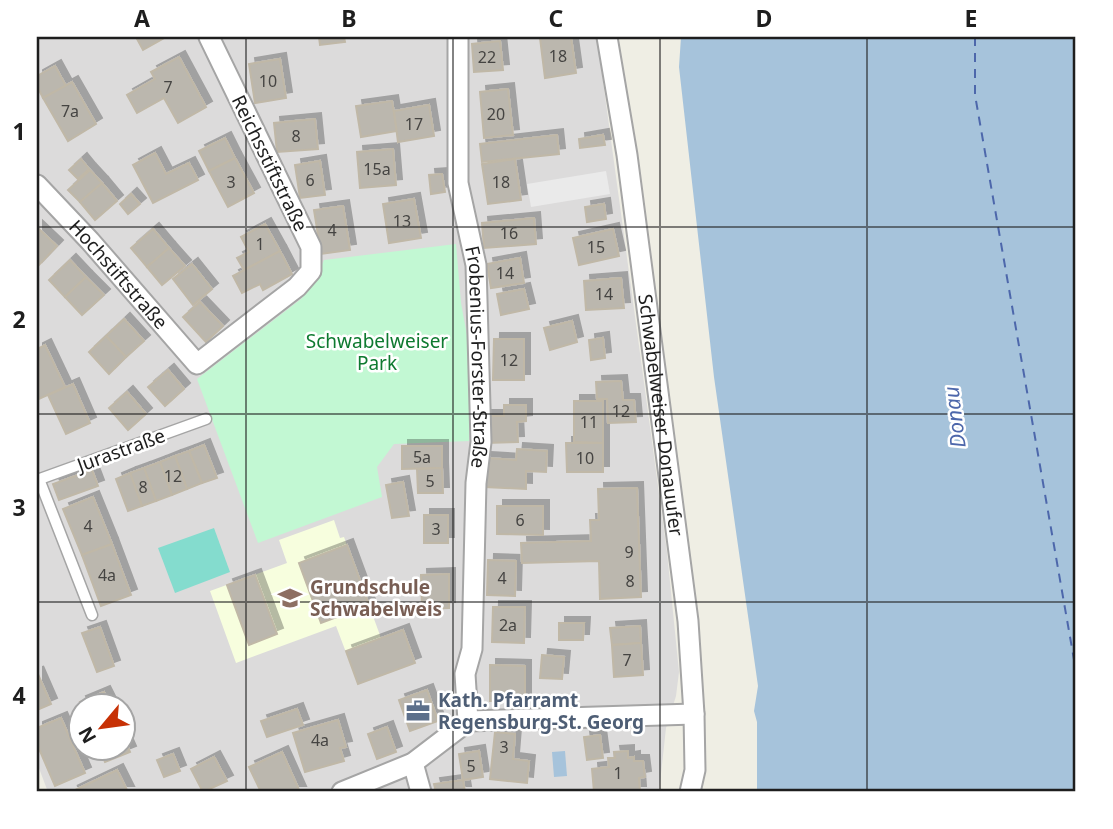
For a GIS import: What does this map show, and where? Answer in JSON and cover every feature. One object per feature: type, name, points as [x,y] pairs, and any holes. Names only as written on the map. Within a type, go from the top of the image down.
[{"type":"street","name":"Reichsstiftstraße","points":[[197,364],[297,288],[311,271],[311,247],[209,37]]},
{"type":"street","name":"Frobenius-Forster-Straße","points":[[458,37],[458,183],[476,265],[481,442],[476,483],[472,649],[465,674],[468,721]]},
{"type":"street","name":"Schwabelweiser Donauufer","points":[[607,37],[627,155],[688,621],[695,770],[690,792]]},
{"type":"street","name":"Hochstiftstraße","points":[[37,186],[90,241],[197,364]]},
{"type":"street","points":[[342,792],[413,763],[468,721],[694,714]]},
{"type":"street","points":[[413,763],[421,792]]},
{"type":"lane","name":"Jurastraße","points":[[38,479],[206,419]]},
{"type":"lane","points":[[38,479],[92,615]]},
{"type":"shaded area","points":[[37,37],[597,37],[667,552],[679,672],[676,696],[666,728],[659,792],[48,792],[37,763]]},
{"type":"shaded area","points":[[606,171],[610,194],[531,207],[527,184]]},
{"type":"shaded area","name":"Grundschule Schwabelweis","points":[[334,520],[340,538],[344,537],[381,638],[403,630],[415,663],[358,684],[336,626],[236,663],[210,591],[287,563],[279,540]]},
{"type":"shaded area","points":[[214,528],[230,572],[175,593],[158,548]]},
{"type":"green space","name":"Schwabelweiser Park","points":[[456,244],[461,303],[470,352],[469,441],[394,444],[377,467],[382,497],[258,543],[197,379],[301,299],[314,284],[324,260]]},
{"type":"water","name":"Donau","points":[[681,37],[1076,37],[1076,792],[757,792],[757,722],[754,711],[758,686],[714,377],[679,67]]},
{"type":"water","points":[[565,751],[567,776],[554,777],[552,752]]},
{"type":"building","points":[[136,37],[166,37],[143,50]]},
{"type":"building","points":[[319,37],[344,37],[345,42],[320,45]]},
{"type":"building","points":[[571,37],[576,73],[545,78],[540,38]]},
{"type":"building","points":[[500,41],[503,70],[474,72],[472,44]]},
{"type":"building","points":[[179,57],[206,107],[178,123],[164,98],[137,113],[127,95],[155,79],[151,72]]},
{"type":"building","points":[[280,59],[286,98],[255,103],[249,64]]},
{"type":"building","points":[[55,66],[66,86],[43,98],[37,86],[37,76]]},
{"type":"building","points":[[72,82],[96,124],[68,141],[43,98]]},
{"type":"building","points":[[508,89],[513,135],[484,138],[480,92]]},
{"type":"building","points":[[392,101],[397,131],[361,137],[356,106]]},
{"type":"building","points":[[429,105],[434,136],[398,142],[394,111]]},
{"type":"building","points":[[315,119],[318,149],[277,152],[274,123]]},
{"type":"building","points":[[557,135],[559,154],[482,162],[480,144]]},
{"type":"building","points":[[603,135],[605,145],[580,148],[579,139]]},
{"type":"building","points":[[225,138],[235,158],[209,171],[199,151]]},
{"type":"building","points":[[393,149],[396,185],[360,188],[357,152]]},
{"type":"building","points":[[155,153],[166,174],[189,163],[198,180],[153,203],[133,165]]},
{"type":"building","points":[[235,158],[254,193],[228,207],[209,171]]},
{"type":"building","points":[[81,159],[89,169],[78,179],[69,170]]},
{"type":"building","points":[[515,159],[521,200],[488,204],[482,164]]},
{"type":"building","points":[[320,161],[325,195],[300,198],[295,165]]},
{"type":"building","points":[[90,170],[102,183],[80,202],[68,190]]},
{"type":"building","points":[[442,174],[445,192],[431,194],[429,175]]},
{"type":"building","points":[[102,183],[117,201],[95,220],[80,202]]},
{"type":"building","points":[[131,194],[140,204],[128,214],[120,204]]},
{"type":"building","points":[[414,199],[421,238],[389,243],[383,204]]},
{"type":"building","points":[[604,204],[606,219],[587,222],[585,207]]},
{"type":"building","points":[[343,206],[350,250],[321,254],[314,210]]},
{"type":"building","points":[[534,218],[536,244],[484,248],[482,223]]},
{"type":"building","points":[[265,224],[280,251],[244,270],[237,258],[249,252],[241,237]]},
{"type":"building","points":[[37,227],[57,246],[37,267]]},
{"type":"building","points":[[153,229],[169,248],[147,267],[131,248]]},
{"type":"building","points":[[613,229],[619,256],[579,265],[573,238]]},
{"type":"building","points":[[169,248],[185,266],[162,285],[147,267]]},
{"type":"building","points":[[280,251],[292,274],[263,290],[260,284],[242,293],[233,276]]},
{"type":"building","points":[[520,258],[524,283],[491,288],[487,264]]},
{"type":"building","points":[[70,260],[86,277],[65,297],[49,280]]},
{"type":"building","points":[[192,264],[212,289],[193,305],[173,279]]},
{"type":"building","points":[[86,277],[104,295],[82,315],[65,297]]},
{"type":"building","points":[[621,278],[624,308],[586,310],[584,281]]},
{"type":"building","points":[[524,289],[529,309],[501,315],[497,294]]},
{"type":"building","points":[[200,302],[223,326],[206,342],[183,317]]},
{"type":"building","points":[[124,319],[144,341],[126,357],[106,336]]},
{"type":"building","points":[[572,321],[577,342],[550,350],[544,328]]},
{"type":"building","points":[[106,336],[126,357],[109,374],[89,352]]},
{"type":"building","points":[[603,338],[605,358],[591,360],[589,340]]},
{"type":"building","points":[[494,339],[524,339],[524,380],[493,380]]},
{"type":"building","points":[[45,345],[65,387],[39,399],[37,349]]},
{"type":"building","points":[[168,370],[184,389],[165,406],[148,387]]},
{"type":"building","points":[[621,381],[623,400],[634,400],[636,422],[608,423],[607,399],[597,399],[596,382]]},
{"type":"building","points":[[73,384],[90,423],[66,434],[48,395]]},
{"type":"building","points":[[127,392],[146,414],[128,430],[109,408]]},
{"type":"building","points":[[574,401],[603,401],[603,443],[574,442]]},
{"type":"building","points":[[504,405],[526,405],[526,421],[517,422],[518,442],[486,443],[486,416],[504,416]]},
{"type":"building","points":[[566,443],[603,443],[603,472],[567,472]]},
{"type":"building","points":[[204,445],[217,478],[202,483],[189,451]]},
{"type":"building","points":[[402,446],[442,446],[442,468],[402,469]]},
{"type":"building","points":[[517,449],[547,451],[546,472],[526,471],[526,489],[485,487],[486,458],[516,460]]},
{"type":"building","points":[[189,451],[202,483],[187,489],[175,456]]},
{"type":"building","points":[[175,456],[187,489],[172,495],[160,462]]},
{"type":"building","points":[[160,462],[172,495],[156,501],[144,468]]},
{"type":"building","points":[[144,468],[156,501],[142,506],[130,473]]},
{"type":"building","points":[[442,468],[443,493],[418,493],[417,469]]},
{"type":"building","points":[[92,470],[98,486],[59,500],[53,484]]},
{"type":"building","points":[[130,473],[142,506],[128,511],[116,479]]},
{"type":"building","points":[[403,482],[409,516],[392,518],[386,485]]},
{"type":"building","points":[[637,488],[641,597],[600,599],[599,561],[522,563],[521,543],[591,541],[590,520],[599,520],[598,489]]},
{"type":"building","points":[[93,497],[112,544],[82,555],[63,509]]},
{"type":"building","points":[[497,506],[543,506],[543,535],[497,534]]},
{"type":"building","points":[[424,515],[448,515],[448,543],[424,543]]},
{"type":"building","points":[[112,544],[131,595],[101,606],[82,555]]},
{"type":"building","points":[[347,545],[369,605],[321,623],[299,563]]},
{"type":"building","points":[[488,560],[516,561],[515,596],[487,595]]},
{"type":"building","points":[[449,574],[449,608],[422,609],[421,575]]},
{"type":"building","points":[[255,575],[277,634],[249,645],[227,585]]},
{"type":"building","points":[[493,607],[525,607],[524,643],[492,642]]},
{"type":"building","points":[[559,623],[584,623],[583,640],[559,640]]},
{"type":"building","points":[[640,626],[641,643],[612,645],[610,628]]},
{"type":"building","points":[[100,627],[114,666],[97,672],[82,633]]},
{"type":"building","points":[[403,630],[415,663],[358,684],[346,651]]},
{"type":"building","points":[[641,643],[643,675],[614,677],[612,645]]},
{"type":"building","points":[[542,655],[564,657],[562,679],[540,678]]},
{"type":"building","points":[[490,665],[525,666],[525,701],[490,701]]},
{"type":"building","points":[[37,672],[51,704],[37,710]]},
{"type":"building","name":"Kath. Pfarramt Regensburg-St. Georg","points":[[427,690],[438,721],[410,731],[399,700]]},
{"type":"building","points":[[297,709],[303,725],[267,737],[261,721]]},
{"type":"building","points":[[61,718],[66,729],[66,762],[80,762],[85,773],[55,786],[37,744],[37,728]]},
{"type":"building","points":[[338,720],[346,747],[340,748],[344,761],[305,772],[293,733]]},
{"type":"building","points":[[387,727],[396,752],[377,759],[368,734]]},
{"type":"building","points":[[495,732],[515,734],[513,759],[529,761],[527,783],[490,779]]},
{"type":"building","points":[[600,735],[603,758],[587,760],[584,737]]},
{"type":"building","points":[[479,751],[483,777],[463,780],[459,754]]},
{"type":"building","points":[[628,751],[628,758],[634,757],[634,761],[643,761],[645,777],[639,778],[640,792],[594,792],[592,769],[609,767],[608,758],[615,758],[614,752]]},
{"type":"building","points":[[282,752],[300,792],[261,792],[249,767]]},
{"type":"building","points":[[173,754],[180,771],[164,777],[157,760]]},
{"type":"building","points":[[214,757],[227,781],[203,792],[191,769]]},
{"type":"building","points":[[117,770],[128,792],[71,792]]},
{"type":"building","points":[[463,780],[465,792],[436,792],[434,784]]},
{"type":"ferry route","points":[[975,37],[975,95],[1076,671]]},
{"type":"place","name":"Grundschule Schwabelweis","points":[[290,598]]},
{"type":"place","name":"Kath. Pfarramt Regensburg-St. Georg","points":[[418,711]]}]
